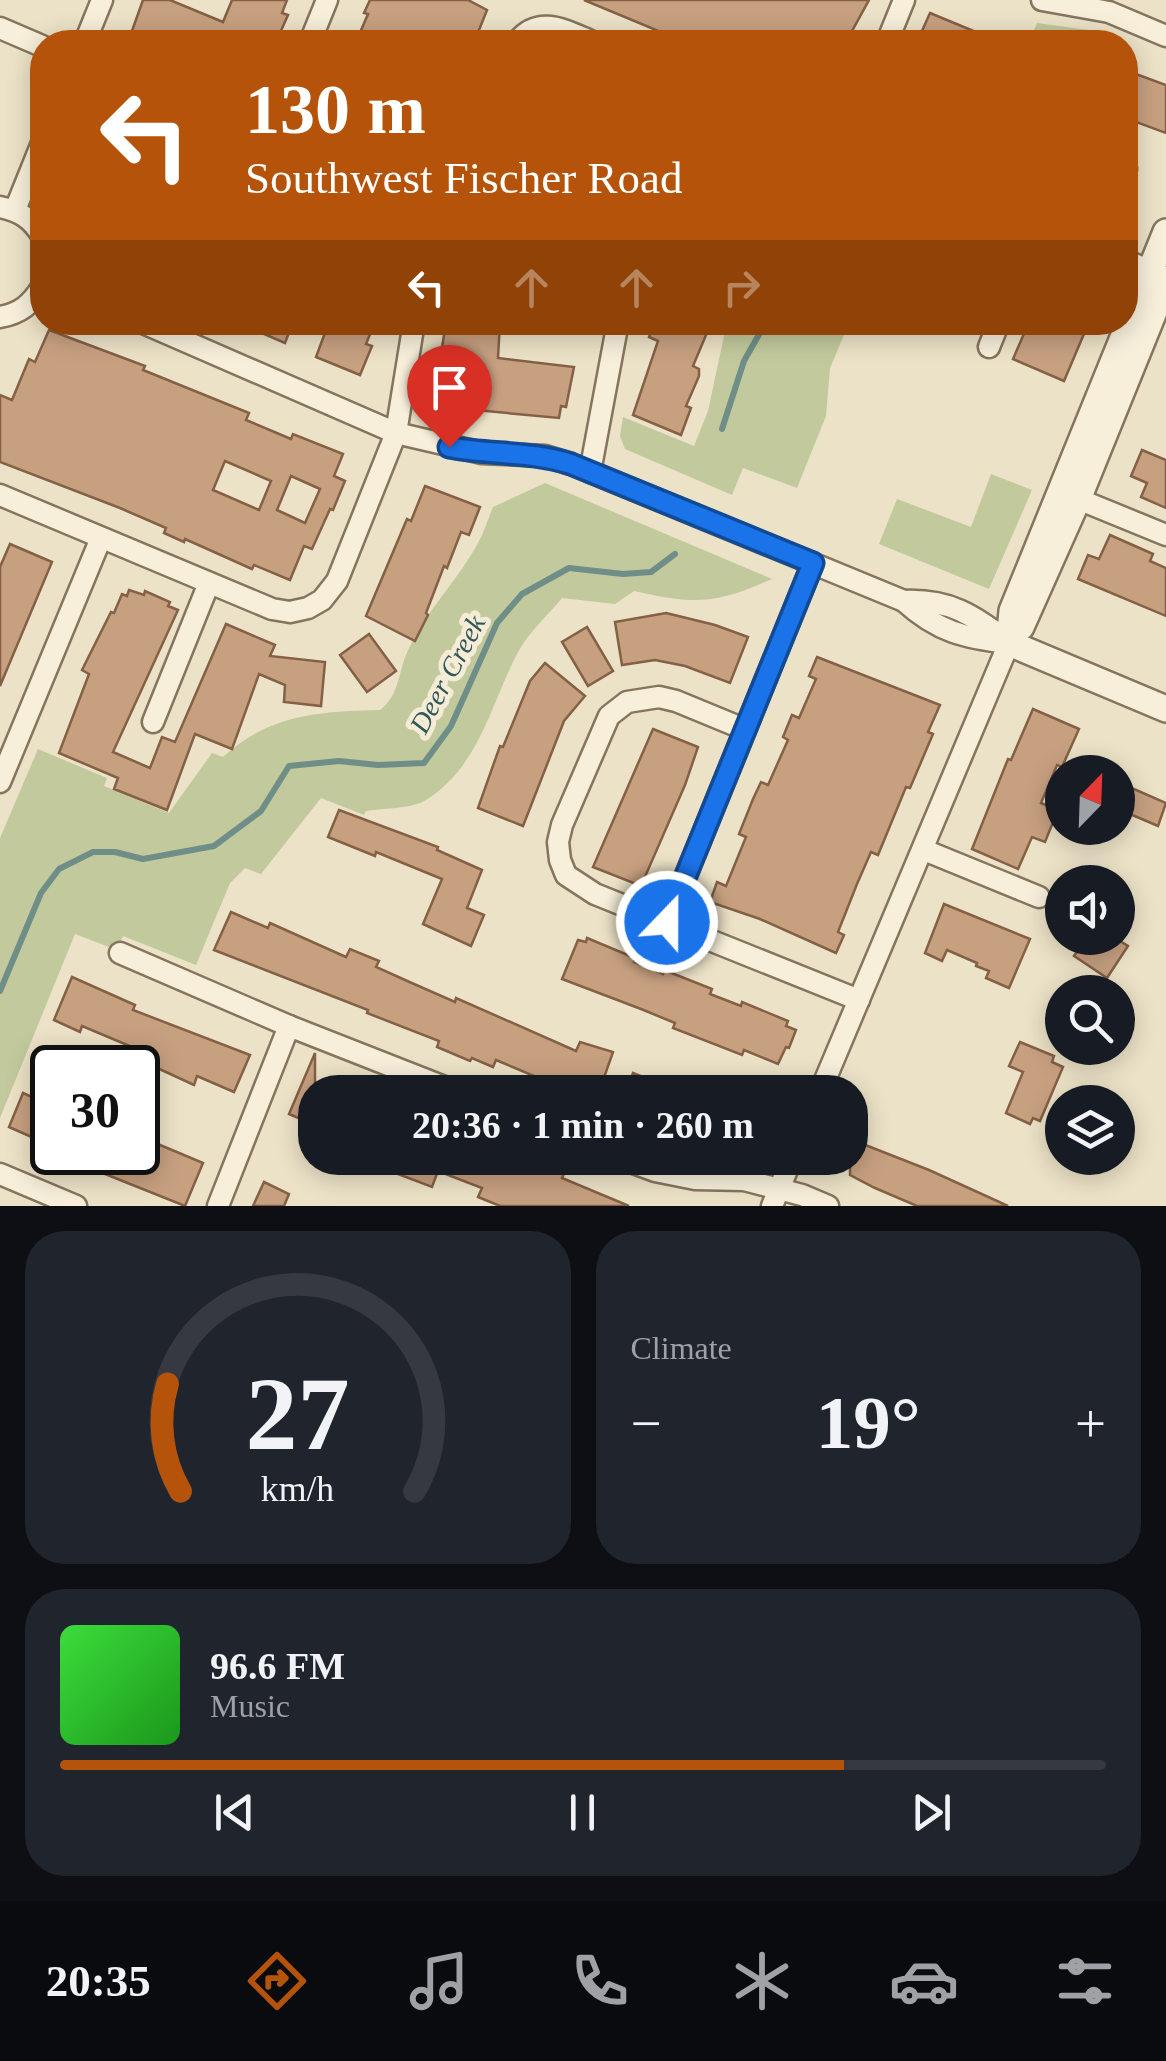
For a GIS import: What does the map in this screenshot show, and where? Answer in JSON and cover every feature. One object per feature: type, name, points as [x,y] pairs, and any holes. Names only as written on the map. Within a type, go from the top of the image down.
[{"type":"street","points":[[89,30],[102,0]]},
{"type":"street","points":[[315,30],[328,0]]},
{"type":"street","points":[[892,30],[904,0]]},
{"type":"street","points":[[1042,0],[1109,12],[1166,36]]},
{"type":"street","points":[[0,28],[30,41]]},
{"type":"street","points":[[30,165],[7,208],[30,221]]},
{"type":"street","points":[[827,1075],[1009,643],[1028,619],[1078,499],[1161,277],[1166,232]]},
{"type":"street","points":[[1138,266],[1161,277]]},
{"type":"street","points":[[1138,329],[1161,277]]},
{"type":"street","points":[[0,317],[30,305]]},
{"type":"street","points":[[195,335],[396,433],[482,453],[545,456],[904,601],[934,599],[974,616],[1009,643],[1166,709]]},
{"type":"street","points":[[0,495],[272,609],[290,612],[322,600],[338,581],[396,433],[412,335]]},
{"type":"street","points":[[590,472],[616,335]]},
{"type":"street","points":[[988,347],[993,335]]},
{"type":"street","points":[[1009,643],[1012,612],[1135,335]]},
{"type":"street","points":[[1078,499],[1166,535]]},
{"type":"street","points":[[0,782],[101,538]]},
{"type":"street","points":[[667,922],[813,563]]},
{"type":"street","points":[[152,722],[209,583]]},
{"type":"street","points":[[744,730],[668,698],[634,700],[614,710],[601,730],[559,834],[560,860],[566,875],[594,894],[860,1000]]},
{"type":"street","points":[[924,850],[1039,897]]},
{"type":"street","points":[[120,952],[413,1075]]},
{"type":"street","points":[[218,1206],[289,1026]]},
{"type":"street","points":[[0,1174],[76,1206]]},
{"type":"street","points":[[672,1175],[744,1180],[775,1198],[828,1206]]},
{"type":"green space","points":[[1037,23],[1089,30],[1034,30]]},
{"type":"green space","points":[[724,335],[844,335],[830,368],[826,416],[797,488],[743,468],[732,495],[625,449],[620,436],[623,417],[694,446],[708,411]]},
{"type":"green space","points":[[991,474],[1032,490],[989,589],[879,544],[897,499],[971,527]]},
{"type":"green space","points":[[545,483],[772,579],[705,600],[634,591],[615,604],[562,598],[522,645],[472,752],[444,786],[420,803],[366,811],[364,815],[321,798],[261,874],[245,868],[230,883],[196,965],[123,936],[117,950],[75,934],[0,1118],[0,838],[38,749],[107,778],[104,786],[169,813],[212,753],[223,757],[258,732],[296,718],[380,710],[394,691],[413,640],[470,557],[493,507]]},
{"type":"building","points":[[143,0],[170,0],[223,22],[232,0],[287,0],[282,13],[288,15],[281,30],[132,30]]},
{"type":"building","points":[[370,0],[468,0],[487,10],[479,30],[361,30],[368,14],[364,13]]},
{"type":"building","points":[[584,0],[869,0],[853,30],[656,30]]},
{"type":"building","points":[[930,13],[971,30],[922,30]]},
{"type":"building","points":[[1138,75],[1166,85],[1166,133],[1138,123]]},
{"type":"building","points":[[47,335],[62,335],[145,366],[143,370],[249,413],[246,420],[291,439],[293,434],[343,454],[334,476],[345,481],[333,510],[330,509],[312,549],[304,546],[290,580],[254,565],[252,569],[185,539],[184,542],[164,533],[166,528],[120,508],[0,462],[0,395],[12,400],[29,359],[35,362]],"holes":[[[225,461],[271,481],[259,510],[213,490]],[[291,476],[320,489],[305,523],[277,510]]]},
{"type":"building","points":[[266,335],[288,335],[285,343]]},
{"type":"building","points":[[324,335],[370,335],[366,344],[372,346],[360,375],[316,357]]},
{"type":"building","points":[[444,335],[499,335],[498,358],[574,367],[566,407],[561,406],[559,418],[433,406]]},
{"type":"building","points":[[706,335],[693,366],[699,369],[699,376],[686,406],[691,408],[681,435],[633,415],[658,341],[649,337]]},
{"type":"building","points":[[1023,335],[1083,335],[1064,381],[1013,359]]},
{"type":"building","points":[[1142,450],[1166,460],[1166,508],[1141,497],[1147,483],[1131,476]]},
{"type":"building","points":[[425,486],[480,507],[469,535],[461,532],[447,568],[444,566],[415,641],[366,616]]},
{"type":"building","points":[[1110,535],[1153,554],[1150,561],[1166,568],[1166,616],[1078,579],[1088,555],[1099,559]]},
{"type":"building","points":[[10,544],[52,562],[0,686],[0,567]]},
{"type":"building","points":[[129,590],[144,595],[145,591],[178,610],[113,752],[150,768],[162,737],[175,742],[226,624],[275,645],[270,656],[325,662],[321,706],[284,702],[285,685],[259,674],[232,749],[195,734],[167,810],[114,789],[118,778],[59,753],[89,674],[82,670],[111,612]]},
{"type":"building","points":[[666,613],[748,637],[730,683],[685,666],[655,660],[622,665],[615,622]]},
{"type":"building","points":[[587,627],[613,671],[588,686],[562,642]]},
{"type":"building","points":[[369,634],[396,671],[367,692],[340,655]]},
{"type":"building","points":[[817,657],[940,705],[928,732],[933,734],[910,788],[906,787],[878,855],[871,852],[857,884],[838,932],[844,935],[836,953],[760,919],[710,902],[717,882],[726,886],[746,837],[739,834],[753,799],[761,782],[768,785],[788,740],[783,737],[792,715],[799,718],[816,679],[809,676]]},
{"type":"building","points":[[545,663],[585,696],[564,721],[523,826],[478,808],[500,746],[503,747],[530,681]]},
{"type":"building","points":[[1033,709],[1079,729],[1067,755],[1045,755],[1045,794],[1041,803],[1045,805],[1045,842],[1032,837],[1018,869],[972,849],[1008,759],[1011,760]]},
{"type":"building","points":[[653,729],[698,747],[641,886],[593,867]]},
{"type":"building","points":[[1135,789],[1166,803],[1158,826],[1135,816]]},
{"type":"building","points":[[339,810],[438,847],[437,850],[482,870],[467,908],[484,915],[471,946],[423,924],[442,879],[328,837]]},
{"type":"building","points":[[944,904],[1030,939],[1009,988],[986,978],[989,971],[976,966],[977,963],[947,950],[942,961],[925,953]]},
{"type":"building","points":[[231,912],[268,928],[270,923],[346,957],[350,949],[379,961],[376,967],[576,1051],[580,1042],[613,1052],[605,1075],[532,1075],[496,1060],[493,1067],[437,1047],[439,1041],[367,1013],[368,1010],[214,950]]},
{"type":"building","points":[[587,938],[663,974],[664,970],[712,989],[710,994],[788,1021],[786,1026],[796,1030],[789,1048],[786,1047],[778,1064],[744,1050],[742,1055],[673,1028],[675,1023],[562,979],[578,940],[586,942]]},
{"type":"building","points":[[1122,955],[1109,975],[1102,975],[1074,956]]},
{"type":"building","points":[[72,977],[135,1005],[133,1010],[250,1055],[234,1092],[197,1076],[194,1085],[160,1069],[160,1045],[127,1045],[82,1026],[80,1032],[54,1020]]},
{"type":"building","points":[[1020,1042],[1045,1052],[1045,1065],[1063,1067],[1055,1085],[1045,1085],[1045,1109],[1040,1121],[1033,1118],[1030,1124],[1006,1113],[1023,1072],[1009,1066]]},
{"type":"building","points":[[315,1053],[315,1075],[306,1075]]},
{"type":"building","points":[[23,1093],[30,1096],[30,1136],[9,1127]]},
{"type":"building","points":[[298,1093],[298,1118],[289,1114]]},
{"type":"building","points":[[160,1145],[203,1163],[185,1206],[108,1175],[160,1175]]},
{"type":"building","points":[[868,1146],[1008,1206],[917,1206],[850,1175],[868,1175]]},
{"type":"building","points":[[401,1175],[436,1175],[432,1187]]},
{"type":"building","points":[[448,1175],[563,1175],[562,1178],[629,1206],[500,1206],[478,1197],[482,1188]]},
{"type":"building","points":[[264,1182],[289,1194],[284,1206],[253,1206]]},
{"type":"waterway","name":"Deer Creek","points":[[722,429],[744,361],[759,335]]},
{"type":"waterway","name":"Deer Creek","points":[[0,991],[41,893],[59,869],[93,852],[115,852],[143,859],[214,846],[261,811],[289,766],[339,761],[378,765],[424,763],[451,726],[497,623],[522,594],[569,568],[623,574],[651,572],[675,554]]},
{"type":"route","points":[[449,447],[545,456],[571,464],[813,563],[667,922]]}]
